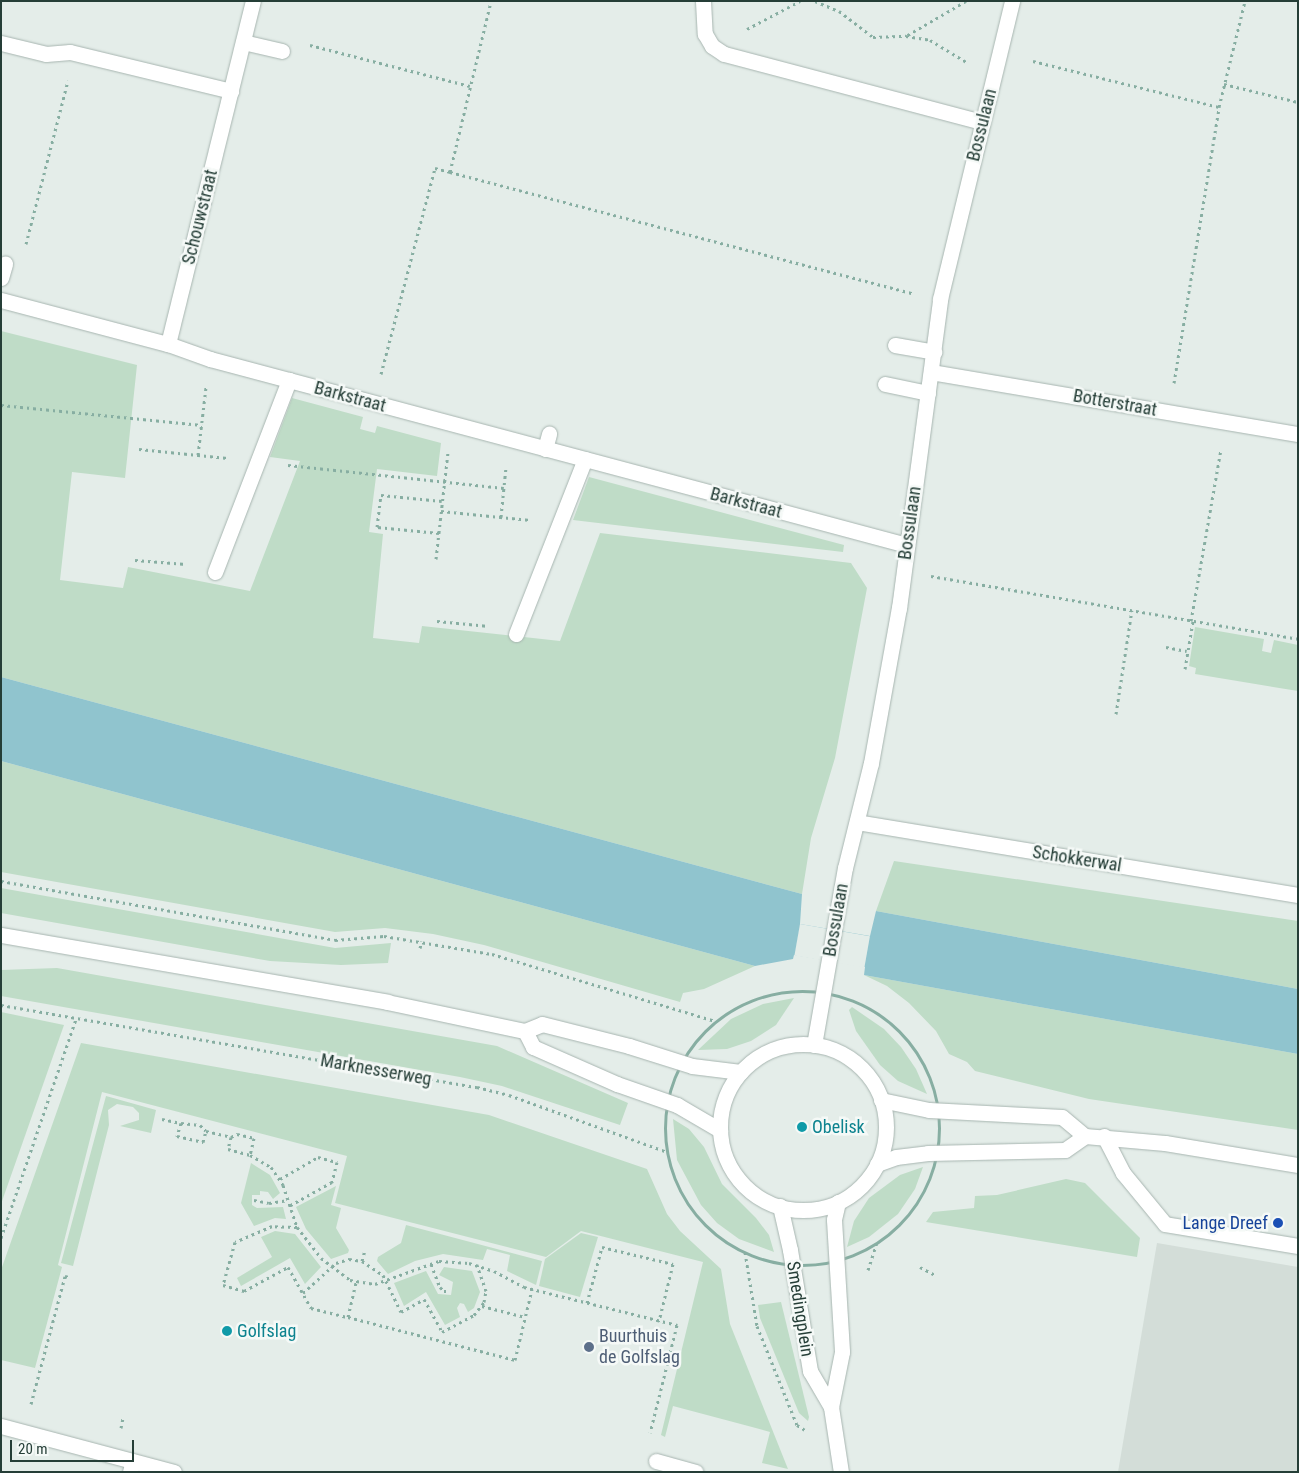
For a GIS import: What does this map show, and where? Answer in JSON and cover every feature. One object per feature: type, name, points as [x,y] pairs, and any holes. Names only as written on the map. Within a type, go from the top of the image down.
[{"type":"street","name":"Schouwstraat","points":[[168,344],[253,1]]},
{"type":"street","points":[[702,1],[709,42],[724,54],[982,122]]},
{"type":"street","name":"Bossulaan","points":[[814,1046],[834,930],[873,754],[907,545],[940,300],[1012,1]]},
{"type":"street","points":[[243,42],[282,51]]},
{"type":"street","points":[[1,43],[46,54],[70,52],[231,91]]},
{"type":"street","name":"Barkstraat","points":[[1,300],[168,344],[210,359],[289,380],[547,442],[585,460],[907,545]]},
{"type":"street","points":[[895,346],[934,352]]},
{"type":"street","name":"Botterstraat","points":[[931,372],[1298,434]]},
{"type":"street","points":[[216,570],[289,380]]},
{"type":"street","points":[[885,384],[928,392]]},
{"type":"street","points":[[517,631],[585,460]]},
{"type":"street","name":"Schokkerwal","points":[[857,822],[1298,895]]},
{"type":"street","points":[[1,935],[387,1002],[524,1032],[542,1024],[629,1046],[692,1066],[741,1072]]},
{"type":"street","points":[[524,1032],[533,1047],[617,1084],[678,1106],[720,1130]]},
{"type":"street","points":[[814,1046],[848,1058],[873,1083],[881,1100],[886,1132],[877,1164],[860,1187],[838,1202],[809,1210],[780,1206],[757,1196],[738,1178],[725,1156],[720,1130],[725,1099],[741,1072],[753,1061],[782,1047],[814,1046]]},
{"type":"street","points":[[881,1100],[929,1110],[1062,1117],[1085,1136]]},
{"type":"street","points":[[877,1164],[896,1157],[928,1153],[1064,1150],[1085,1136],[1104,1136],[1298,1165]]},
{"type":"street","points":[[1104,1136],[1123,1173],[1164,1224],[1298,1246]]},
{"type":"street","name":"Smedingplein","points":[[838,1202],[834,1220],[842,1352],[831,1407],[841,1472]]},
{"type":"street","name":"Smedingplein","points":[[780,1206],[790,1250],[810,1371],[831,1407]]},
{"type":"street","points":[[1,1426],[131,1467],[174,1472]]},
{"type":"street","points":[[656,1461],[696,1472]]},
{"type":"path","points":[[450,172],[491,1]]},
{"type":"path","points":[[741,33],[800,1]]},
{"type":"path","points":[[815,1],[839,11],[873,37],[906,36],[935,43],[969,63]]},
{"type":"path","points":[[906,36],[966,1]]},
{"type":"path","points":[[1174,370],[1219,106],[1244,1]]},
{"type":"path","points":[[306,44],[470,86]]},
{"type":"path","points":[[1033,61],[1219,106]]},
{"type":"path","points":[[25,249],[70,72]]},
{"type":"path","points":[[1224,84],[1298,102]]},
{"type":"path","points":[[380,377],[435,168],[882,282],[908,292]]},
{"type":"path","points":[[198,455],[207,379]]},
{"type":"path","points":[[1,404],[202,425]]},
{"type":"path","points":[[436,559],[449,444]]},
{"type":"path","points":[[139,449],[193,455]]},
{"type":"path","points":[[1184,669],[1219,457]]},
{"type":"path","points":[[501,517],[507,458]]},
{"type":"path","points":[[278,463],[504,488]]},
{"type":"path","points":[[439,533],[378,527],[381,495],[442,501]]},
{"type":"path","points":[[441,511],[496,516]]},
{"type":"path","points":[[135,560],[216,570]]},
{"type":"path","points":[[947,578],[1298,639]]},
{"type":"path","points":[[1116,714],[1132,610]]},
{"type":"path","points":[[437,621],[517,631]]},
{"type":"path","points":[[1166,647],[1188,651]]},
{"type":"path","points":[[1,881],[334,940],[384,936],[492,954],[716,1021]]},
{"type":"path","points":[[420,948],[422,941]]},
{"type":"path","points":[[491,961],[492,954]]},
{"type":"path","points":[[690,1050],[716,1021],[753,1000],[795,991]]},
{"type":"path","points":[[850,1000],[876,1012],[907,1040],[923,1062],[937,1100]]},
{"type":"path","name":"Marknesserweg","points":[[1,1005],[478,1087],[509,1096],[667,1152],[676,1180],[698,1217],[720,1237],[744,1252]]},
{"type":"path","points":[[1,1238],[76,1019]]},
{"type":"path","points":[[162,1119],[200,1125],[206,1131],[230,1137],[237,1134],[254,1138],[250,1155]]},
{"type":"path","points":[[181,1123],[177,1136],[202,1142],[206,1131]]},
{"type":"path","points":[[230,1137],[228,1149],[250,1155],[266,1163],[280,1179],[297,1227],[330,1266],[356,1282],[369,1285],[431,1264],[453,1261],[476,1264],[532,1289],[677,1325],[648,1440]]},
{"type":"path","points":[[280,1179],[318,1157],[337,1162],[332,1182],[289,1206]]},
{"type":"path","points":[[866,1276],[877,1242],[912,1210],[934,1168]]},
{"type":"path","points":[[254,1200],[288,1200]]},
{"type":"path","points":[[297,1227],[272,1226],[235,1242],[223,1285],[244,1291],[288,1267],[311,1308],[514,1360],[532,1289]]},
{"type":"path","points":[[587,1303],[602,1247],[673,1264],[659,1321]]},
{"type":"path","points":[[362,1261],[365,1250]]},
{"type":"path","name":"Smedingplein","points":[[744,1252],[756,1326],[797,1425]]},
{"type":"path","points":[[303,1293],[330,1266],[343,1260],[362,1261],[374,1266],[387,1280],[401,1312],[424,1299],[442,1332],[474,1315],[482,1306],[486,1291],[476,1264]]},
{"type":"path","points":[[431,1264],[440,1287],[444,1291],[450,1291]]},
{"type":"path","points":[[920,1267],[937,1276]]},
{"type":"path","points":[[32,1402],[64,1276],[69,1277]]},
{"type":"path","points":[[348,1317],[356,1282]]},
{"type":"path","points":[[482,1306],[525,1317]]},
{"type":"shaded area","points":[[1157,1243],[1298,1267],[1298,1472],[1118,1472]]},
{"type":"green space","points":[[1,331],[137,365],[125,478],[72,472],[60,580],[123,588],[128,567],[250,591],[300,461],[270,457],[292,398],[363,417],[360,429],[375,433],[377,426],[441,443],[437,476],[377,469],[369,532],[383,534],[373,638],[419,643],[422,626],[560,641],[600,533],[851,563],[867,588],[835,758],[811,838],[802,894],[1,677]]},
{"type":"green space","points":[[589,477],[844,545],[843,552],[573,520]]},
{"type":"green space","points":[[1195,627],[1264,639],[1262,651],[1271,653],[1274,640],[1298,645],[1298,691],[1195,674],[1196,668],[1189,666]]},
{"type":"green space","points":[[1,761],[755,966],[704,989],[683,993],[680,1002],[484,945],[433,934],[385,928],[335,932],[1,872]]},
{"type":"green space","points":[[894,861],[1298,921],[1298,989],[876,911]]},
{"type":"green space","points":[[1,888],[335,948],[391,943],[388,963],[341,965],[270,961],[1,913]]},
{"type":"green space","points":[[57,968],[497,1046],[628,1103],[620,1125],[502,1086],[460,1077],[1,996],[1,970]]},
{"type":"green space","points":[[864,975],[1298,1054],[1298,1130],[1089,1099],[975,1071],[967,1062],[949,1054],[936,1031],[909,1003],[887,986]]},
{"type":"green space","points":[[794,998],[776,1025],[751,1041],[727,1049],[698,1050],[731,1019],[763,1004]]},
{"type":"green space","points":[[852,1007],[884,1029],[901,1047],[916,1069],[927,1094],[898,1081],[880,1065],[856,1031],[849,1010]]},
{"type":"green space","points":[[1,1012],[64,1025],[1,1204]]},
{"type":"green space","points":[[81,1043],[489,1115],[647,1169],[667,1214],[680,1231],[721,1269],[730,1324],[788,1469],[762,1463],[770,1432],[752,1427],[673,1406],[665,1437],[661,1435],[703,1262],[581,1231],[546,1257],[335,1203],[347,1156],[102,1092],[58,1265],[62,1267],[35,1368],[1,1360],[1,1270]]},
{"type":"green space","points":[[106,1096],[156,1110],[151,1133],[120,1126],[139,1120],[139,1113],[133,1107],[117,1104],[108,1110],[109,1125],[73,1266],[61,1263]]},
{"type":"green space","points":[[673,1119],[689,1129],[704,1147],[722,1184],[756,1218],[769,1235],[774,1252],[739,1239],[717,1223],[701,1205],[677,1160]]},
{"type":"green space","points":[[251,1163],[270,1175],[280,1193],[273,1199],[268,1192],[260,1191],[260,1195],[252,1195],[252,1205],[257,1208],[283,1207],[286,1219],[275,1218],[254,1226],[241,1203]]},
{"type":"green space","points":[[923,1167],[915,1189],[898,1214],[869,1237],[847,1247],[854,1221],[869,1198],[900,1175]]},
{"type":"green space","points":[[1066,1179],[1085,1183],[1140,1238],[1137,1257],[926,1222],[933,1212],[974,1208],[975,1196],[997,1195]]},
{"type":"green space","points":[[336,1186],[331,1205],[341,1208],[336,1228],[349,1250],[348,1253],[331,1259],[306,1229],[296,1207]]},
{"type":"green space","points":[[406,1225],[542,1261],[536,1285],[507,1271],[510,1255],[487,1249],[483,1260],[443,1254],[415,1261],[388,1274],[377,1261],[378,1257],[401,1243]]},
{"type":"green space","points":[[275,1231],[295,1234],[321,1267],[305,1284],[290,1258],[241,1286],[237,1278],[272,1257],[261,1237]]},
{"type":"green space","points":[[581,1233],[598,1237],[580,1297],[539,1286],[545,1259]]},
{"type":"green space","points":[[444,1267],[472,1271],[480,1292],[474,1308],[468,1312],[464,1304],[460,1303],[457,1308],[460,1317],[445,1325],[426,1292],[404,1306],[394,1283],[426,1271],[438,1294],[451,1295],[453,1282],[439,1275]]},
{"type":"green space","points":[[781,1302],[809,1417],[808,1421],[799,1413],[760,1318],[758,1305]]},
{"type":"water","points":[[1,677],[802,894],[800,924],[870,936],[876,911],[1298,989],[1298,1054],[864,975],[865,967],[794,955],[793,959],[755,966],[1,761]]},
{"type":"pier","points":[[800,924],[870,936],[864,968],[794,956]]},
{"type":"place","name":"Obelisk","points":[[802,1127]]},
{"type":"place","name":"Lange Dreef","points":[[1278,1223]]},
{"type":"place","name":"Golfslag","points":[[227,1331]]},
{"type":"place","name":"Buurthuis de Golfslag","points":[[589,1347]]}]
